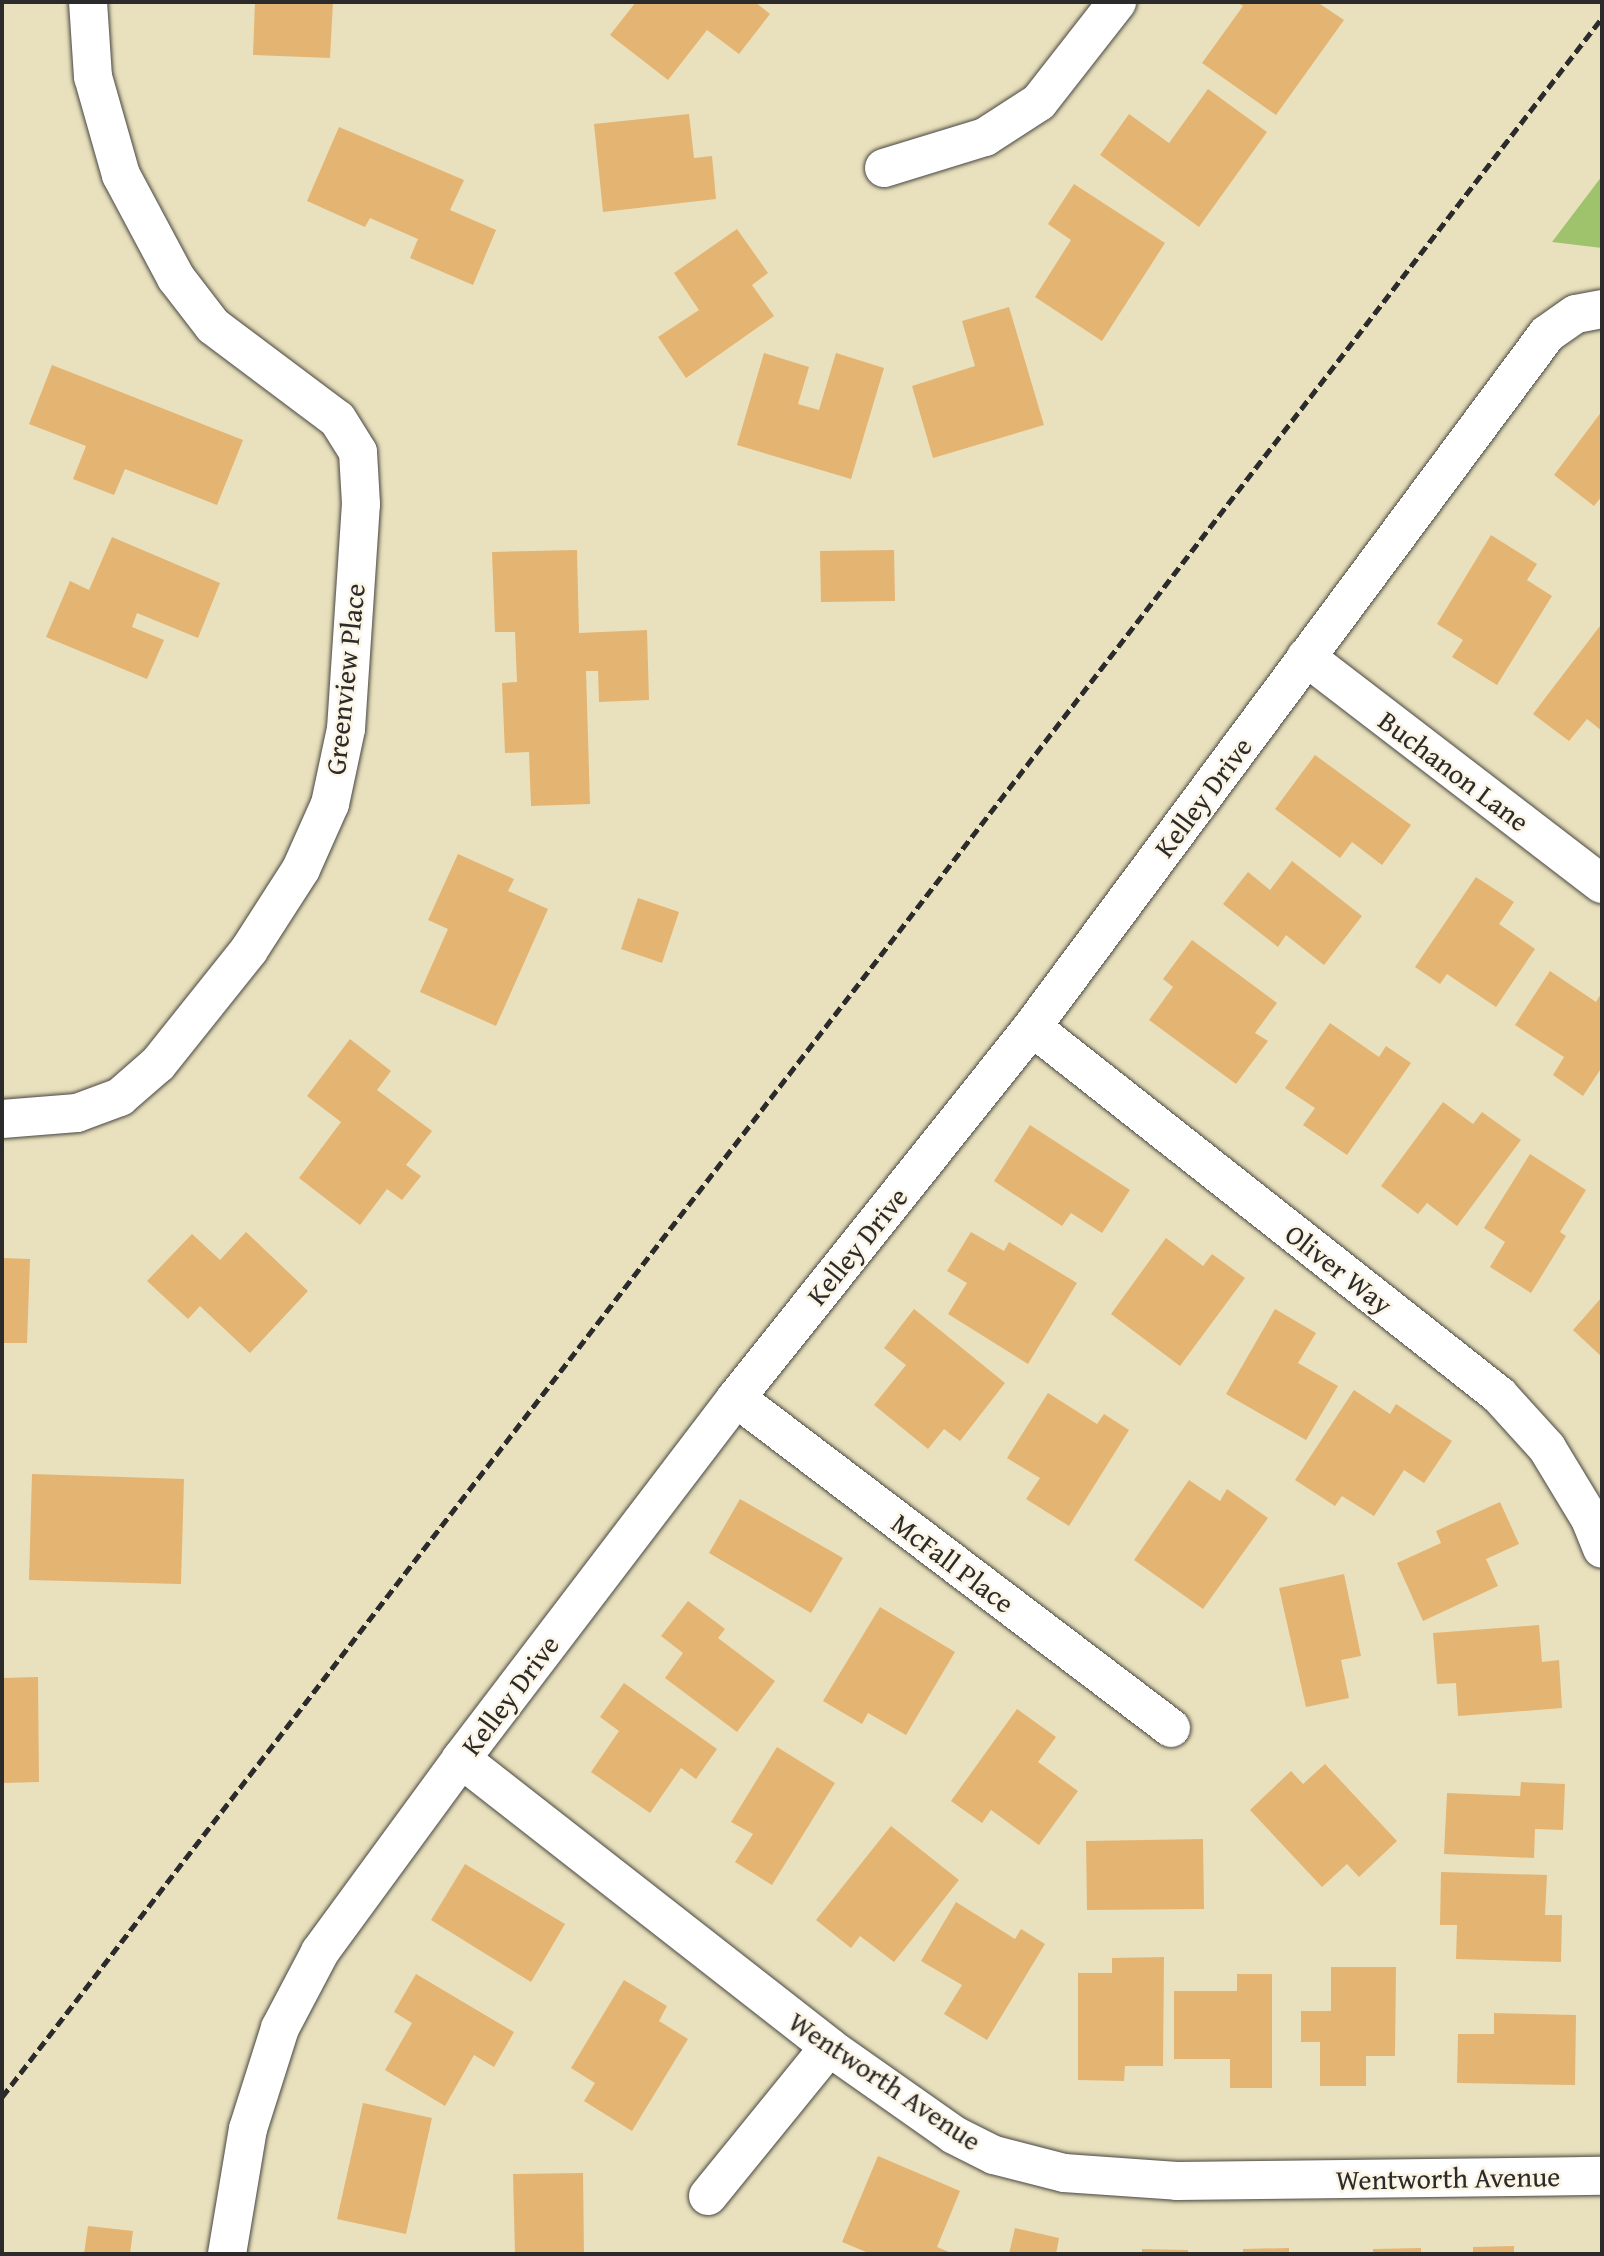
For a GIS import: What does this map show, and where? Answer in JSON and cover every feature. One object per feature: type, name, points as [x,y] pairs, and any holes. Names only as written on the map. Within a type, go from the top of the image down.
[{"type":"street","name":"Greenview Place","points":[[2,1119],[77,1113],[120,1097],[158,1064],[248,950],[301,869],[330,804],[346,729],[360,504],[358,452],[337,419],[214,326],[176,278],[121,175],[93,77],[88,2]]},
{"type":"street","points":[[884,169],[985,138],[1039,102],[1117,2]]},
{"type":"street","name":"Kelley Drive","points":[[227,2254],[248,2129],[281,2028],[320,1952],[461,1759],[736,1398],[1032,1027],[1547,334],[1576,314],[1602,309]]},
{"type":"street","name":"Buchanon Lane","points":[[1306,657],[1602,884]]},
{"type":"street","name":"Oliver Way","points":[[1032,1027],[1499,1395],[1548,1448],[1590,1519],[1602,1549]]},
{"type":"street","name":"McFall Place","points":[[736,1398],[1171,1728]]},
{"type":"street","name":"Wentworth Avenue","points":[[461,1759],[829,2047],[954,2135],[994,2155],[1064,2173],[1177,2181],[1602,2176]]},
{"type":"street","points":[[708,2196],[829,2047]]},
{"type":"green space","points":[[1602,176],[1602,248],[1552,242]]},
{"type":"building","points":[[255,2],[333,2],[330,58],[253,55]]},
{"type":"building","points":[[636,2],[755,2],[770,14],[739,54],[707,30],[668,80],[610,35]]},
{"type":"building","points":[[1236,2],[1317,2],[1344,20],[1276,115],[1202,63],[1243,6]]},
{"type":"building","points":[[1208,89],[1267,132],[1199,227],[1100,155],[1129,114],[1169,143]]},
{"type":"building","points":[[689,114],[694,158],[712,156],[716,199],[603,212],[594,124]]},
{"type":"building","points":[[339,127],[464,180],[450,210],[496,230],[473,285],[410,258],[418,239],[370,218],[365,227],[307,201]]},
{"type":"building","points":[[1074,184],[1165,243],[1102,341],[1035,297],[1071,240],[1048,224]]},
{"type":"building","points":[[737,229],[768,273],[752,285],[774,316],[686,378],[658,337],[699,310],[674,273]]},
{"type":"building","points":[[1009,307],[1044,425],[933,458],[912,386],[975,366],[962,321]]},
{"type":"building","points":[[764,353],[809,367],[798,404],[819,410],[836,353],[884,368],[851,479],[737,445]]},
{"type":"building","points":[[52,365],[243,440],[217,505],[125,469],[114,495],[73,479],[86,446],[29,424]]},
{"type":"building","points":[[1602,411],[1602,496],[1594,506],[1554,475]]},
{"type":"building","points":[[1491,535],[1537,564],[1527,580],[1552,596],[1497,685],[1452,657],[1463,640],[1437,624]]},
{"type":"building","points":[[112,537],[220,583],[198,638],[137,613],[132,627],[164,640],[147,679],[46,637],[70,581],[89,590]]},
{"type":"building","points":[[577,550],[579,633],[647,630],[649,700],[599,702],[598,671],[586,671],[590,804],[531,806],[529,752],[505,753],[502,683],[517,682],[515,632],[495,632],[492,552]]},
{"type":"building","points":[[894,550],[895,601],[821,602],[820,551]]},
{"type":"building","points":[[1600,626],[1602,731],[1587,719],[1569,741],[1533,714]]},
{"type":"building","points":[[1315,755],[1411,825],[1382,865],[1352,842],[1340,858],[1275,809]]},
{"type":"building","points":[[458,854],[514,879],[508,891],[548,909],[496,1026],[420,992],[448,929],[428,920]]},
{"type":"building","points":[[1292,861],[1362,916],[1324,965],[1286,935],[1278,947],[1223,904],[1248,872],[1270,890]]},
{"type":"building","points":[[1476,877],[1514,902],[1499,924],[1535,949],[1496,1007],[1447,974],[1440,984],[1415,967]]},
{"type":"building","points":[[638,898],[679,912],[662,963],[621,949]]},
{"type":"building","points":[[1192,940],[1277,1003],[1255,1033],[1268,1041],[1236,1084],[1149,1020],[1173,987],[1163,979]]},
{"type":"building","points":[[1550,971],[1596,1002],[1602,992],[1602,1067],[1583,1096],[1553,1075],[1564,1057],[1515,1025]]},
{"type":"building","points":[[1330,1023],[1379,1057],[1386,1046],[1411,1063],[1347,1155],[1303,1125],[1315,1108],[1285,1088]]},
{"type":"building","points":[[350,1039],[391,1071],[377,1090],[432,1131],[406,1165],[421,1176],[402,1200],[387,1189],[360,1225],[299,1178],[341,1122],[307,1096]]},
{"type":"building","points":[[1443,1102],[1473,1124],[1482,1112],[1521,1140],[1457,1226],[1427,1203],[1418,1214],[1381,1186]]},
{"type":"building","points":[[1030,1125],[1130,1190],[1102,1233],[1071,1213],[1062,1226],[994,1181]]},
{"type":"building","points":[[1530,1154],[1586,1190],[1560,1232],[1566,1236],[1531,1293],[1490,1267],[1505,1242],[1484,1228]]},
{"type":"building","points":[[246,1232],[308,1291],[250,1353],[200,1306],[188,1319],[147,1281],[192,1234],[220,1260]]},
{"type":"building","points":[[971,1232],[1004,1251],[1009,1242],[1077,1283],[1028,1364],[948,1314],[967,1283],[947,1271]]},
{"type":"building","points":[[1166,1238],[1203,1266],[1212,1254],[1245,1278],[1180,1366],[1111,1314]]},
{"type":"building","points":[[2,1258],[30,1259],[27,1343],[2,1343]]},
{"type":"building","points":[[1602,1297],[1602,1357],[1573,1330]]},
{"type":"building","points":[[914,1309],[1005,1383],[960,1441],[944,1429],[928,1449],[874,1405],[906,1365],[884,1348]]},
{"type":"building","points":[[1275,1309],[1316,1333],[1298,1363],[1338,1386],[1306,1440],[1226,1394]]},
{"type":"building","points":[[1354,1390],[1390,1414],[1396,1404],[1452,1441],[1424,1483],[1404,1470],[1374,1516],[1342,1496],[1335,1506],[1295,1480]]},
{"type":"building","points":[[1048,1393],[1097,1424],[1104,1414],[1129,1430],[1069,1526],[1026,1499],[1040,1478],[1007,1458]]},
{"type":"building","points":[[32,1474],[184,1479],[181,1584],[29,1580]]},
{"type":"building","points":[[1189,1480],[1220,1501],[1227,1489],[1268,1518],[1203,1609],[1134,1560]]},
{"type":"building","points":[[740,1499],[843,1558],[811,1613],[709,1553]]},
{"type":"building","points":[[1500,1502],[1519,1544],[1486,1559],[1498,1586],[1423,1621],[1397,1563],[1441,1543],[1436,1531]]},
{"type":"building","points":[[1344,1574],[1361,1656],[1341,1660],[1349,1698],[1306,1707],[1279,1588]]},
{"type":"building","points":[[688,1601],[725,1629],[718,1638],[775,1681],[737,1732],[665,1678],[683,1653],[661,1636]]},
{"type":"building","points":[[880,1607],[955,1652],[906,1735],[868,1713],[862,1724],[823,1701]]},
{"type":"building","points":[[1539,1625],[1542,1662],[1559,1660],[1562,1708],[1458,1716],[1456,1683],[1437,1684],[1433,1633]]},
{"type":"building","points":[[38,1677],[39,1782],[2,1783],[2,1678]]},
{"type":"building","points":[[624,1683],[717,1749],[696,1779],[681,1768],[650,1813],[591,1772],[619,1731],[600,1717]]},
{"type":"building","points":[[1017,1709],[1056,1737],[1038,1762],[1078,1791],[1039,1845],[991,1810],[982,1823],[951,1801]]},
{"type":"building","points":[[777,1747],[835,1783],[772,1885],[735,1862],[753,1834],[731,1822]]},
{"type":"building","points":[[1325,1764],[1397,1841],[1359,1877],[1347,1864],[1322,1887],[1250,1810],[1291,1771],[1303,1784]]},
{"type":"building","points":[[1521,1782],[1565,1784],[1563,1830],[1535,1829],[1534,1858],[1444,1854],[1447,1793],[1520,1796]]},
{"type":"building","points":[[891,1826],[959,1880],[894,1962],[860,1936],[851,1948],[816,1920]]},
{"type":"building","points":[[1203,1839],[1204,1909],[1087,1910],[1086,1841]]},
{"type":"building","points":[[465,1864],[565,1924],[531,1982],[431,1920]]},
{"type":"building","points":[[1441,1872],[1547,1875],[1545,1915],[1562,1915],[1561,1962],[1456,1959],[1457,1925],[1440,1925]]},
{"type":"building","points":[[956,1902],[1015,1939],[1021,1929],[1045,1944],[987,2040],[944,2014],[962,1985],[921,1961]]},
{"type":"building","points":[[1164,1957],[1163,2066],[1125,2066],[1124,2081],[1078,2080],[1078,1973],[1112,1973],[1112,1958]]},
{"type":"building","points":[[1331,1967],[1396,1967],[1395,2056],[1366,2056],[1366,2086],[1320,2086],[1320,2042],[1301,2042],[1301,2011],[1331,2011]]},
{"type":"building","points":[[416,1974],[514,2032],[494,2067],[474,2055],[445,2106],[385,2070],[412,2023],[394,2012]]},
{"type":"building","points":[[1237,1974],[1272,1974],[1272,2088],[1230,2088],[1230,2059],[1174,2059],[1174,1991],[1237,1991]]},
{"type":"building","points":[[624,1980],[667,2006],[659,2021],[688,2039],[632,2131],[584,2101],[595,2083],[571,2068]]},
{"type":"building","points":[[1494,2013],[1576,2015],[1575,2085],[1457,2083],[1458,2034],[1494,2034]]},
{"type":"building","points":[[363,2103],[432,2118],[406,2234],[337,2219]]},
{"type":"building","points":[[878,2156],[960,2191],[937,2247],[954,2254],[871,2254],[842,2242]]},
{"type":"building","points":[[583,2173],[584,2254],[515,2254],[513,2174]]},
{"type":"building","points":[[88,2226],[133,2231],[130,2254],[84,2254]]},
{"type":"building","points":[[1015,2228],[1059,2238],[1056,2254],[1009,2254]]},
{"type":"building","points":[[1514,2246],[1514,2254],[1473,2254],[1473,2247]]},
{"type":"building","points":[[1289,2248],[1289,2254],[1243,2254],[1243,2249]]},
{"type":"building","points":[[1421,2248],[1421,2254],[1373,2254],[1373,2249]]},
{"type":"building","points":[[1142,2249],[1188,2250],[1188,2254],[1142,2254]]},
{"type":"railway","points":[[2,2097],[1602,18]]}]
